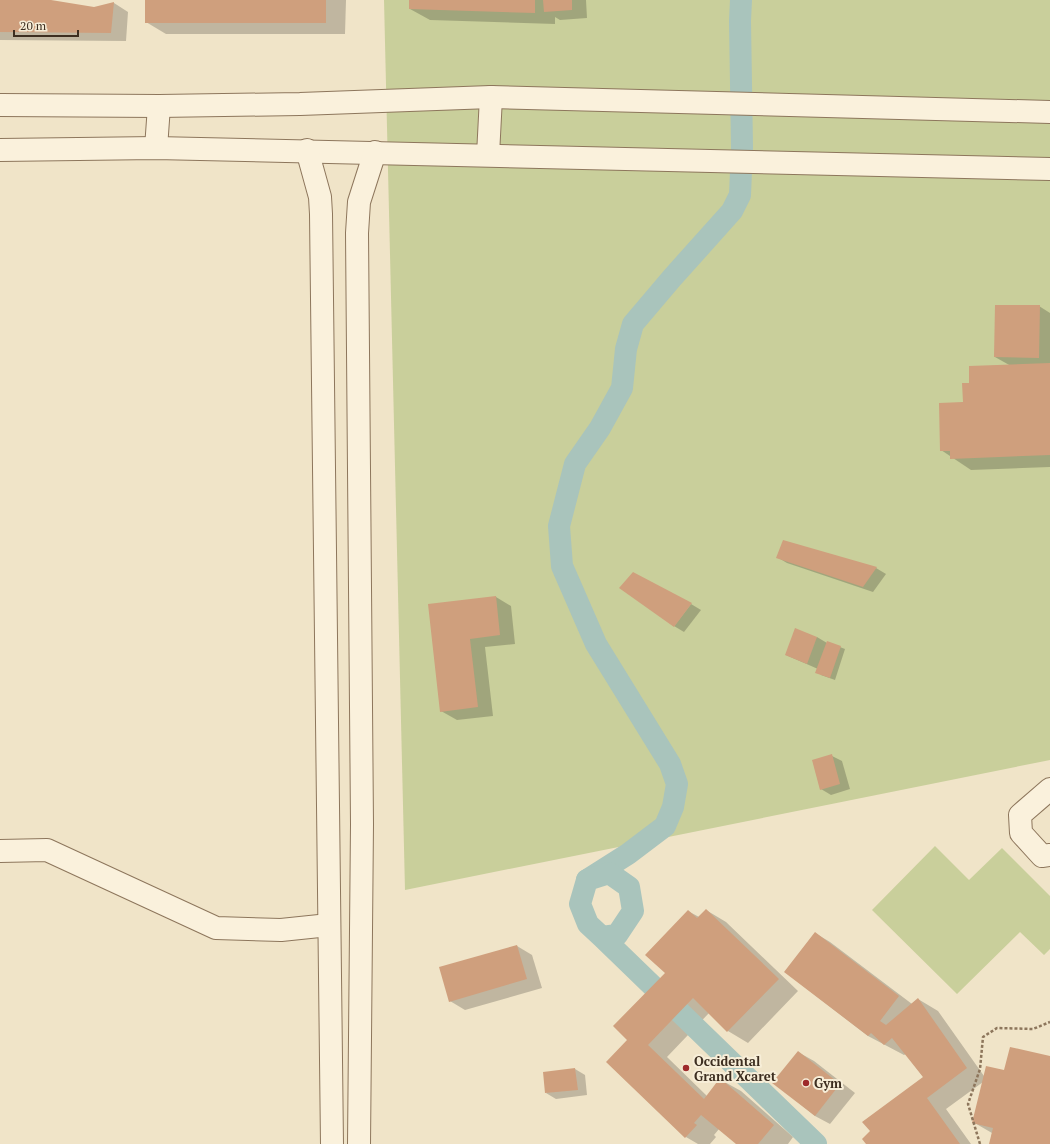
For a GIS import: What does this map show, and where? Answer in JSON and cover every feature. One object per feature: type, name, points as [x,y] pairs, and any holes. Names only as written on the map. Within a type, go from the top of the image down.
[{"type":"street","points":[[488,155],[491,97]]},
{"type":"street","points":[[0,105],[159,106],[300,104],[491,97],[1050,112]]},
{"type":"street","points":[[156,148],[159,106]]},
{"type":"street","points":[[0,150],[156,148],[307,150],[550,158],[1050,168]]},
{"type":"street","points":[[307,150],[320,197],[321,214],[332,1144]]},
{"type":"street","points":[[359,1144],[362,824],[358,233],[359,202],[375,152]]},
{"type":"street","points":[[1050,789],[1020,815],[1021,833],[1042,856],[1050,854]]},
{"type":"street","points":[[0,851],[47,850],[216,928],[281,930],[329,925]]},
{"type":"path","points":[[980,1144],[968,1104],[980,1069],[983,1037],[997,1028],[1033,1029],[1050,1022]]},
{"type":"green space","points":[[384,0],[1050,0],[1050,760],[405,890]]},
{"type":"green space","points":[[935,846],[969,880],[1002,848],[1050,896],[1050,949],[1044,955],[1020,932],[957,994],[872,910]]},
{"type":"building","points":[[0,0],[51,0],[94,7],[114,2],[111,33],[0,32]]},
{"type":"building","points":[[145,0],[326,0],[326,23],[145,23]]},
{"type":"building","points":[[409,0],[535,0],[535,13],[409,9]]},
{"type":"building","points":[[543,0],[572,0],[572,10],[544,12]]},
{"type":"building","points":[[995,305],[1040,305],[1039,358],[994,357]]},
{"type":"building","points":[[1050,363],[1050,455],[950,459],[950,451],[940,451],[939,403],[963,402],[962,383],[969,383],[969,366]]},
{"type":"building","points":[[783,540],[877,567],[863,587],[776,558]]},
{"type":"building","points":[[633,572],[692,603],[674,627],[619,588]]},
{"type":"building","points":[[496,596],[500,635],[470,639],[478,707],[440,712],[428,604]]},
{"type":"building","points":[[795,628],[817,637],[807,664],[785,655]]},
{"type":"building","points":[[827,641],[841,646],[830,678],[815,673]]},
{"type":"building","points":[[832,754],[840,784],[820,790],[812,760]]},
{"type":"building","points":[[706,909],[779,979],[727,1032],[693,998],[648,1045],[704,1099],[720,1078],[774,1125],[758,1144],[736,1144],[701,1115],[694,1123],[697,1125],[685,1138],[606,1062],[627,1040],[613,1026],[665,973],[645,955],[688,910],[697,918]]},
{"type":"building","points":[[815,932],[899,996],[880,1021],[886,1025],[918,998],[967,1068],[927,1098],[960,1144],[866,1144],[862,1139],[870,1131],[862,1122],[923,1077],[892,1038],[884,1045],[871,1033],[868,1036],[784,972]]},
{"type":"building","points":[[517,945],[527,979],[449,1002],[439,967]]},
{"type":"building","points":[[1010,1047],[1050,1056],[1050,1144],[989,1144],[993,1128],[972,1123],[986,1066],[1004,1070]]},
{"type":"building","name":"Gym","points":[[798,1051],[840,1084],[815,1116],[772,1083]]},
{"type":"building","points":[[575,1068],[578,1090],[545,1093],[543,1072]]},
{"type":"waterway","points":[[587,880],[628,854],[665,826],[673,807],[677,784],[670,764],[596,644],[562,566],[559,526],[575,464],[600,428],[622,388],[626,349],[633,324],[732,211],[740,195],[742,147],[741,0]]},
{"type":"waterway","points":[[602,937],[617,935],[633,911],[629,887],[609,873],[587,880],[580,904],[588,924],[816,1144]]},
{"type":"place","name":"Occidental Grand Xcaret","points":[[686,1068]]},
{"type":"place","name":"Gym","points":[[806,1083]]}]
